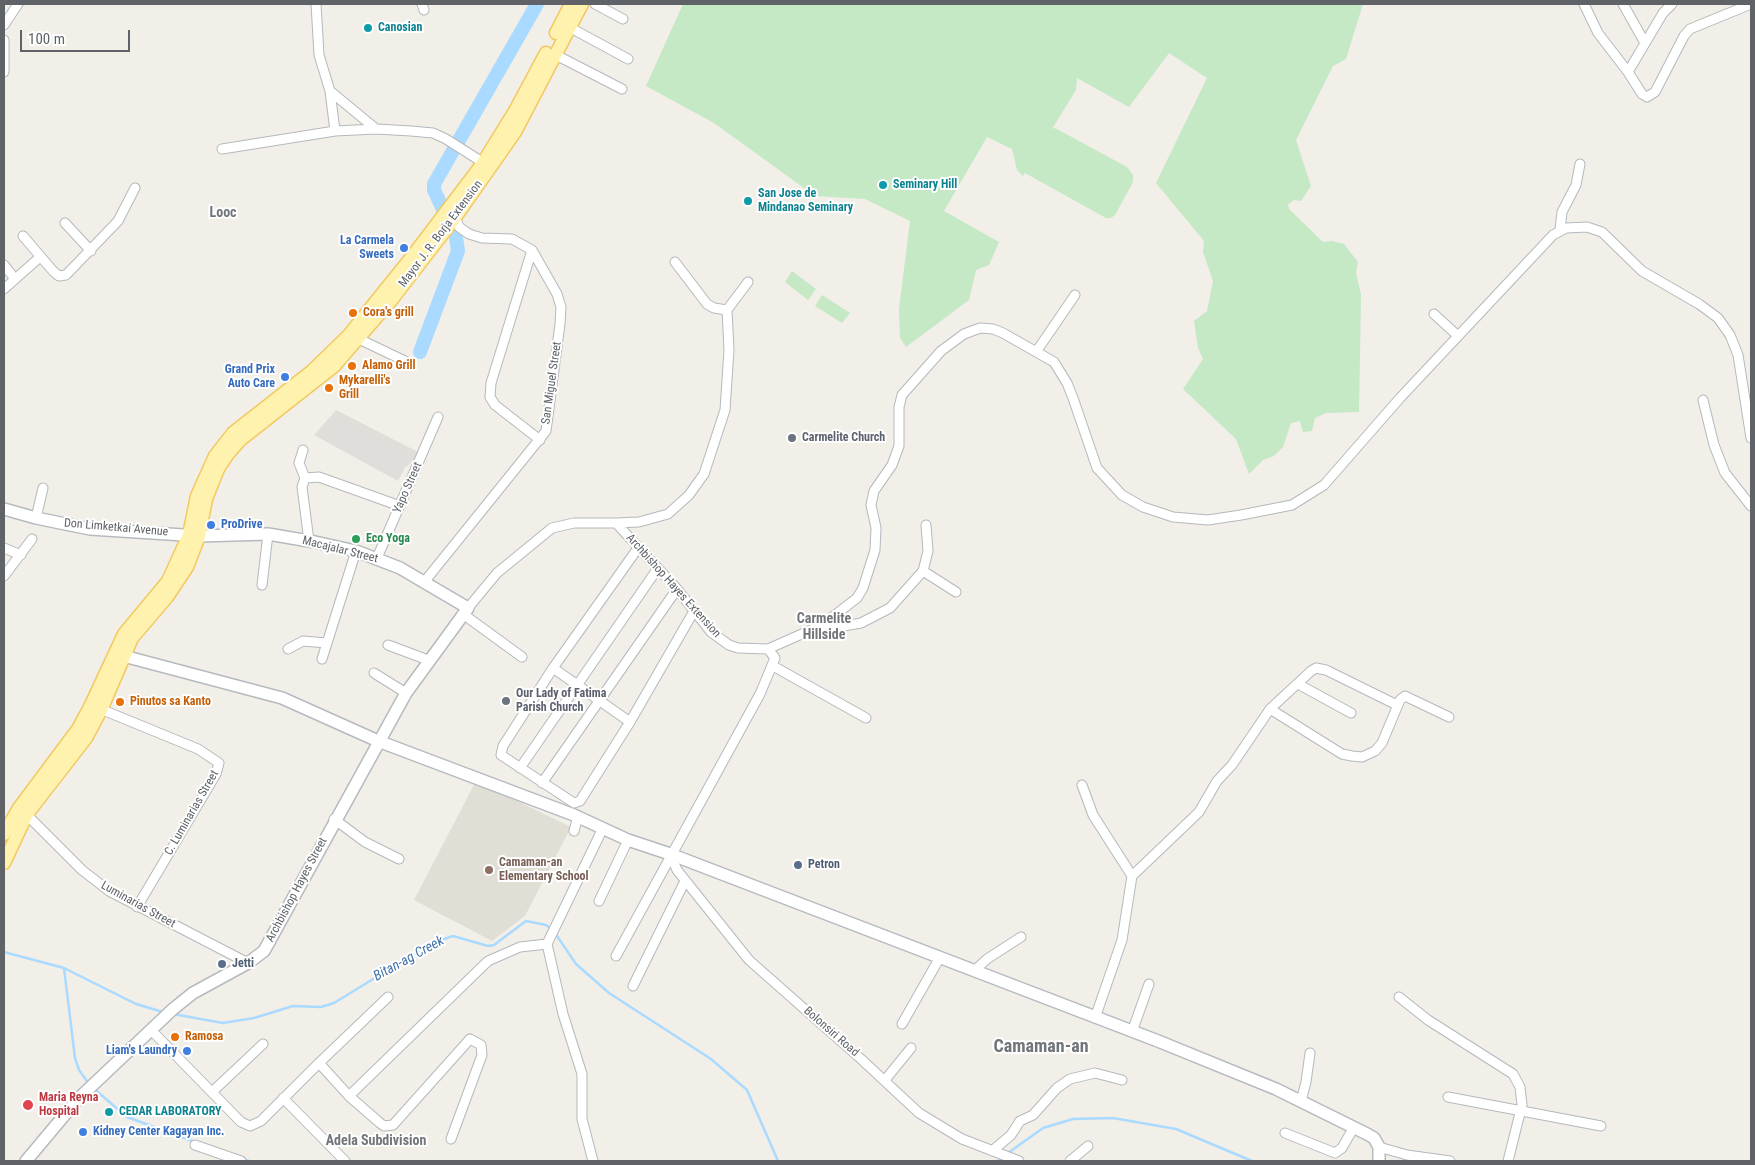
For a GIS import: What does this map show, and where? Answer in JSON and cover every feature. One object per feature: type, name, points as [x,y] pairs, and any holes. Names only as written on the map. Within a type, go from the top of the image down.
[{"type":"main road","name":"Mayor J. R. Borja Extension","points":[[4,834],[86,738],[96,707],[118,655],[175,586],[187,567],[202,483],[215,456],[290,393],[323,362],[349,335],[452,214],[487,165],[515,132],[571,4]]},
{"type":"main road","name":"Mayor J. R. Borja Extension","points":[[543,67],[554,54],[582,4]]},
{"type":"main road","name":"Mayor J. R. Borja Extension","points":[[290,393],[334,366],[359,339],[435,235]]},
{"type":"main road","name":"Don Limketkai Avenue","points":[[4,509],[36,518],[90,529],[194,535]]},
{"type":"main road","name":"Macajalar Street","points":[[194,535],[268,534],[309,540],[356,551],[377,558],[425,581],[465,611]]},
{"type":"main road","name":"Archbishop Hayes Street","points":[[26,1161],[86,1092],[173,1009],[193,993],[259,956],[269,942],[334,819],[406,692],[465,611]]},
{"type":"main road","points":[[118,655],[282,698],[378,740],[574,815],[672,859],[1132,1032],[1301,1101],[1354,1127],[1374,1138],[1379,1147],[1379,1161]]},
{"type":"main road","name":"Mayor J. R. Borja Extension","points":[[4,862],[23,811]]},
{"type":"street","points":[[4,25],[18,4]]},
{"type":"street","points":[[316,4],[319,55],[330,91],[335,131]]},
{"type":"street","points":[[595,4],[623,19]]},
{"type":"street","points":[[1584,4],[1598,33],[1644,96],[1651,96],[1690,29],[1751,4]]},
{"type":"street","points":[[1623,4],[1645,44]]},
{"type":"street","points":[[1658,4],[1663,13]]},
{"type":"street","points":[[1628,72],[1663,13],[1672,4]]},
{"type":"street","points":[[569,27],[628,59]]},
{"type":"street","points":[[4,40],[4,72]]},
{"type":"street","points":[[554,54],[622,89]]},
{"type":"street","points":[[330,91],[376,129]]},
{"type":"street","points":[[222,149],[335,131],[376,129],[426,132],[456,144],[487,165]]},
{"type":"street","points":[[1560,230],[1562,212],[1576,185],[1580,164]]},
{"type":"street","points":[[24,236],[53,271],[62,276],[71,272],[118,221],[135,188]]},
{"type":"street","points":[[452,214],[459,227],[469,234],[482,238],[512,239],[532,250],[491,382],[490,397],[495,405],[540,440]]},
{"type":"street","points":[[65,224],[90,252]]},
{"type":"street","points":[[616,956],[672,859],[760,694],[775,658],[768,649],[809,631],[849,605],[863,588],[875,545],[876,528],[872,505],[874,491],[896,456],[900,435],[899,407],[902,395],[941,351],[964,334],[980,328],[993,329],[1054,362],[1067,383],[1097,468],[1107,480],[1122,495],[1143,508],[1173,517],[1208,520],[1292,504],[1324,485],[1458,336],[1560,230],[1580,226],[1602,232],[1642,271],[1708,309],[1718,318],[1730,335],[1747,376],[1751,438]]},
{"type":"street","name":"San Miguel Street","points":[[425,581],[546,431],[562,307],[558,294],[532,250]]},
{"type":"street","points":[[4,289],[40,257]]},
{"type":"street","points":[[675,262],[707,304],[714,308],[727,310]]},
{"type":"street","points":[[4,265],[15,279]]},
{"type":"street","points":[[616,523],[640,522],[668,514],[689,495],[704,474],[724,410],[729,350],[727,310],[748,282]]},
{"type":"street","points":[[1036,352],[1075,294]]},
{"type":"street","points":[[1434,314],[1458,336]]},
{"type":"street","points":[[359,339],[409,363]]},
{"type":"street","points":[[1703,400],[1714,445],[1722,466],[1751,506]]},
{"type":"street","name":"Yapo Street","points":[[377,558],[438,417]]},
{"type":"street","points":[[303,450],[299,463],[305,478],[302,487],[309,540]]},
{"type":"street","points":[[305,478],[319,477],[400,506]]},
{"type":"street","points":[[36,518],[42,488]]},
{"type":"street","name":"Archbishop Hayes Extension","points":[[465,611],[497,573],[552,528],[574,523],[616,523],[677,589],[711,632],[729,644],[748,650],[768,649]]},
{"type":"street","points":[[809,631],[847,627],[870,619],[890,608],[923,570],[928,551],[926,525]]},
{"type":"street","points":[[262,585],[268,534]]},
{"type":"street","points":[[4,576],[32,539]]},
{"type":"street","points":[[4,548],[21,555]]},
{"type":"street","points":[[638,548],[553,668],[500,751],[500,755],[574,803],[580,801],[630,722],[694,611]]},
{"type":"street","points":[[322,659],[356,551]]},
{"type":"street","points":[[520,768],[658,568]]},
{"type":"street","points":[[923,570],[956,592]]},
{"type":"street","points":[[542,783],[677,589]]},
{"type":"street","points":[[465,611],[522,657]]},
{"type":"street","points":[[288,648],[303,642],[327,643]]},
{"type":"street","points":[[388,645],[428,660]]},
{"type":"street","points":[[773,666],[866,718]]},
{"type":"street","points":[[553,668],[630,722]]},
{"type":"street","points":[[1095,1018],[1122,940],[1132,876],[1199,812],[1217,781],[1232,765],[1270,709],[1316,668],[1326,670],[1397,705]]},
{"type":"street","points":[[374,672],[406,692]]},
{"type":"street","points":[[1298,684],[1351,713]]},
{"type":"street","points":[[1270,709],[1342,754],[1362,757],[1375,751],[1382,743],[1397,705],[1405,696],[1449,717]]},
{"type":"street","name":"C. Luminarias Street","points":[[96,707],[198,750],[219,763],[216,774],[137,907]]},
{"type":"street","points":[[1082,785],[1093,815],[1132,876]]},
{"type":"street","name":"Luminarias Street","points":[[23,811],[94,880],[137,907],[248,963]]},
{"type":"street","points":[[574,815],[577,820],[574,830]]},
{"type":"street","points":[[334,819],[365,842],[399,859]]},
{"type":"street","points":[[593,1161],[582,1119],[582,1074],[563,1014],[549,941],[603,828]]},
{"type":"street","points":[[599,901],[628,840]]},
{"type":"street","name":"Bolonsiri Road","points":[[672,859],[685,881],[756,967],[929,1121],[962,1139],[1015,1159]]},
{"type":"street","points":[[634,986],[685,881]]},
{"type":"street","points":[[974,971],[987,959],[1021,937]]},
{"type":"street","points":[[349,1096],[488,961],[520,947],[549,941]]},
{"type":"street","points":[[902,1024],[939,959]]},
{"type":"street","points":[[1132,1032],[1149,984]]},
{"type":"street","points":[[151,1030],[241,1122],[250,1126],[261,1121],[306,1074],[388,997]]},
{"type":"street","points":[[1399,997],[1428,1020],[1513,1074],[1520,1087],[1521,1112],[1508,1161]]},
{"type":"street","points":[[319,1063],[349,1096],[380,1123],[384,1126],[393,1125],[472,1036],[481,1045],[482,1055],[451,1139]]},
{"type":"street","points":[[212,1092],[263,1044]]},
{"type":"street","points":[[885,1080],[911,1048]]},
{"type":"street","points":[[1301,1101],[1310,1053]]},
{"type":"street","points":[[995,1152],[1011,1135],[1020,1121],[1033,1115],[1057,1088],[1070,1079],[1088,1072],[1122,1080]]},
{"type":"street","points":[[1448,1097],[1601,1126]]},
{"type":"street","points":[[283,1098],[345,1161]]},
{"type":"street","points":[[1284,1133],[1335,1153],[1342,1148],[1354,1127]]},
{"type":"street","points":[[195,1145],[242,1161]]},
{"type":"street","points":[[1070,1161],[1088,1146]]},
{"type":"street","points":[[1379,1147],[1407,1155],[1450,1161]]},
{"type":"shaded area","points":[[336,410],[418,452],[413,462],[405,467],[398,481],[314,435]]},
{"type":"shaded area","name":"Camaman-an Elementary School","points":[[476,781],[571,827],[525,916],[492,941],[414,900]]},
{"type":"green space","points":[[683,4],[1363,4],[1346,59],[1333,66],[1296,140],[1311,186],[1301,201],[1294,200],[1288,204],[1289,209],[1323,242],[1332,241],[1344,244],[1358,262],[1356,273],[1361,295],[1359,412],[1326,413],[1315,418],[1312,431],[1303,432],[1300,421],[1291,423],[1283,447],[1274,456],[1263,460],[1249,474],[1236,439],[1183,389],[1203,359],[1198,348],[1194,321],[1207,311],[1213,281],[1203,252],[1204,241],[1156,183],[1207,78],[1169,53],[1129,107],[1077,78],[1076,90],[1052,129],[1055,128],[1127,167],[1133,175],[1133,182],[1115,215],[1111,218],[1106,218],[1025,173],[1023,176],[1017,170],[1012,149],[987,137],[944,211],[999,242],[989,265],[976,270],[969,300],[906,347],[900,338],[899,309],[910,221],[865,199],[815,196],[714,123],[646,86]]},
{"type":"green space","points":[[792,271],[816,289],[808,300],[785,282]]},
{"type":"green space","points":[[822,295],[850,313],[842,323],[815,306]]},
{"type":"waterway","points":[[420,352],[458,251],[456,237],[434,190],[434,184],[537,4]]},
{"type":"waterway","name":"Bitan-ag Creek","points":[[173,1014],[223,1023],[254,1018],[293,1006],[321,1007],[334,1003],[432,943],[453,936],[488,946],[494,945],[526,921],[546,925],[551,929]]},
{"type":"waterway","name":"Bitan-ag Creek","points":[[555,933],[576,964],[609,993],[711,1059],[747,1090],[778,1161]]},
{"type":"waterway","name":"Bitan-ag Creek","points":[[4,952],[64,968],[136,1004],[163,1012]]},
{"type":"waterway","points":[[64,968],[75,1058],[79,1070],[89,1084]]},
{"type":"waterway","points":[[93,1088],[127,1117],[195,1142]]},
{"type":"waterway","name":"Bitan-ag Creek","points":[[1008,1153],[1043,1128],[1073,1119],[1113,1118],[1176,1129],[1252,1161]]},
{"type":"waterway","name":"Bitan-ag Creek","points":[[997,1161],[1002,1158]]},
{"type":"waterway","points":[[243,1159],[249,1161]]},
{"type":"place","name":"Canosian","points":[[368,28]]},
{"type":"place","name":"Seminary Hill","points":[[883,185]]},
{"type":"place","name":"San Jose de Mindanao Seminary","points":[[748,201]]},
{"type":"place","name":"La Carmela Sweets","points":[[404,248]]},
{"type":"place","name":"Cora's grill","points":[[353,313]]},
{"type":"place","name":"Alamo Grill","points":[[352,366]]},
{"type":"place","name":"Grand Prix Auto Care","points":[[285,377]]},
{"type":"place","name":"Mykarelli's Grill","points":[[329,388]]},
{"type":"place","name":"Carmelite Church","points":[[792,438]]},
{"type":"place","name":"ProDrive","points":[[211,525]]},
{"type":"place","name":"Eco Yoga","points":[[356,539]]},
{"type":"place","name":"Our Lady of Fatima Parish Church","points":[[506,701]]},
{"type":"place","name":"Pinutos sa Kanto","points":[[120,702]]},
{"type":"place","name":"Petron","points":[[798,865]]},
{"type":"place","name":"Camaman-an Elementary School","points":[[489,870]]},
{"type":"place","name":"Jetti","points":[[222,964]]},
{"type":"place","name":"Ramosa","points":[[175,1037]]},
{"type":"place","name":"Liam's Laundry","points":[[187,1051]]},
{"type":"place","name":"Maria Reyna Hospital","points":[[28,1105]]},
{"type":"place","name":"CEDAR LABORATORY","points":[[109,1112]]},
{"type":"place","name":"Kidney Center Kagayan Inc.","points":[[83,1132]]},
{"type":"district","name":"Looc","points":[[223,213]]},
{"type":"district","name":"Carmelite Hillside","points":[[824,628]]},
{"type":"district","name":"Camaman-an","points":[[1041,1047]]},
{"type":"district","name":"Adela Subdivision","points":[[376,1141]]}]
